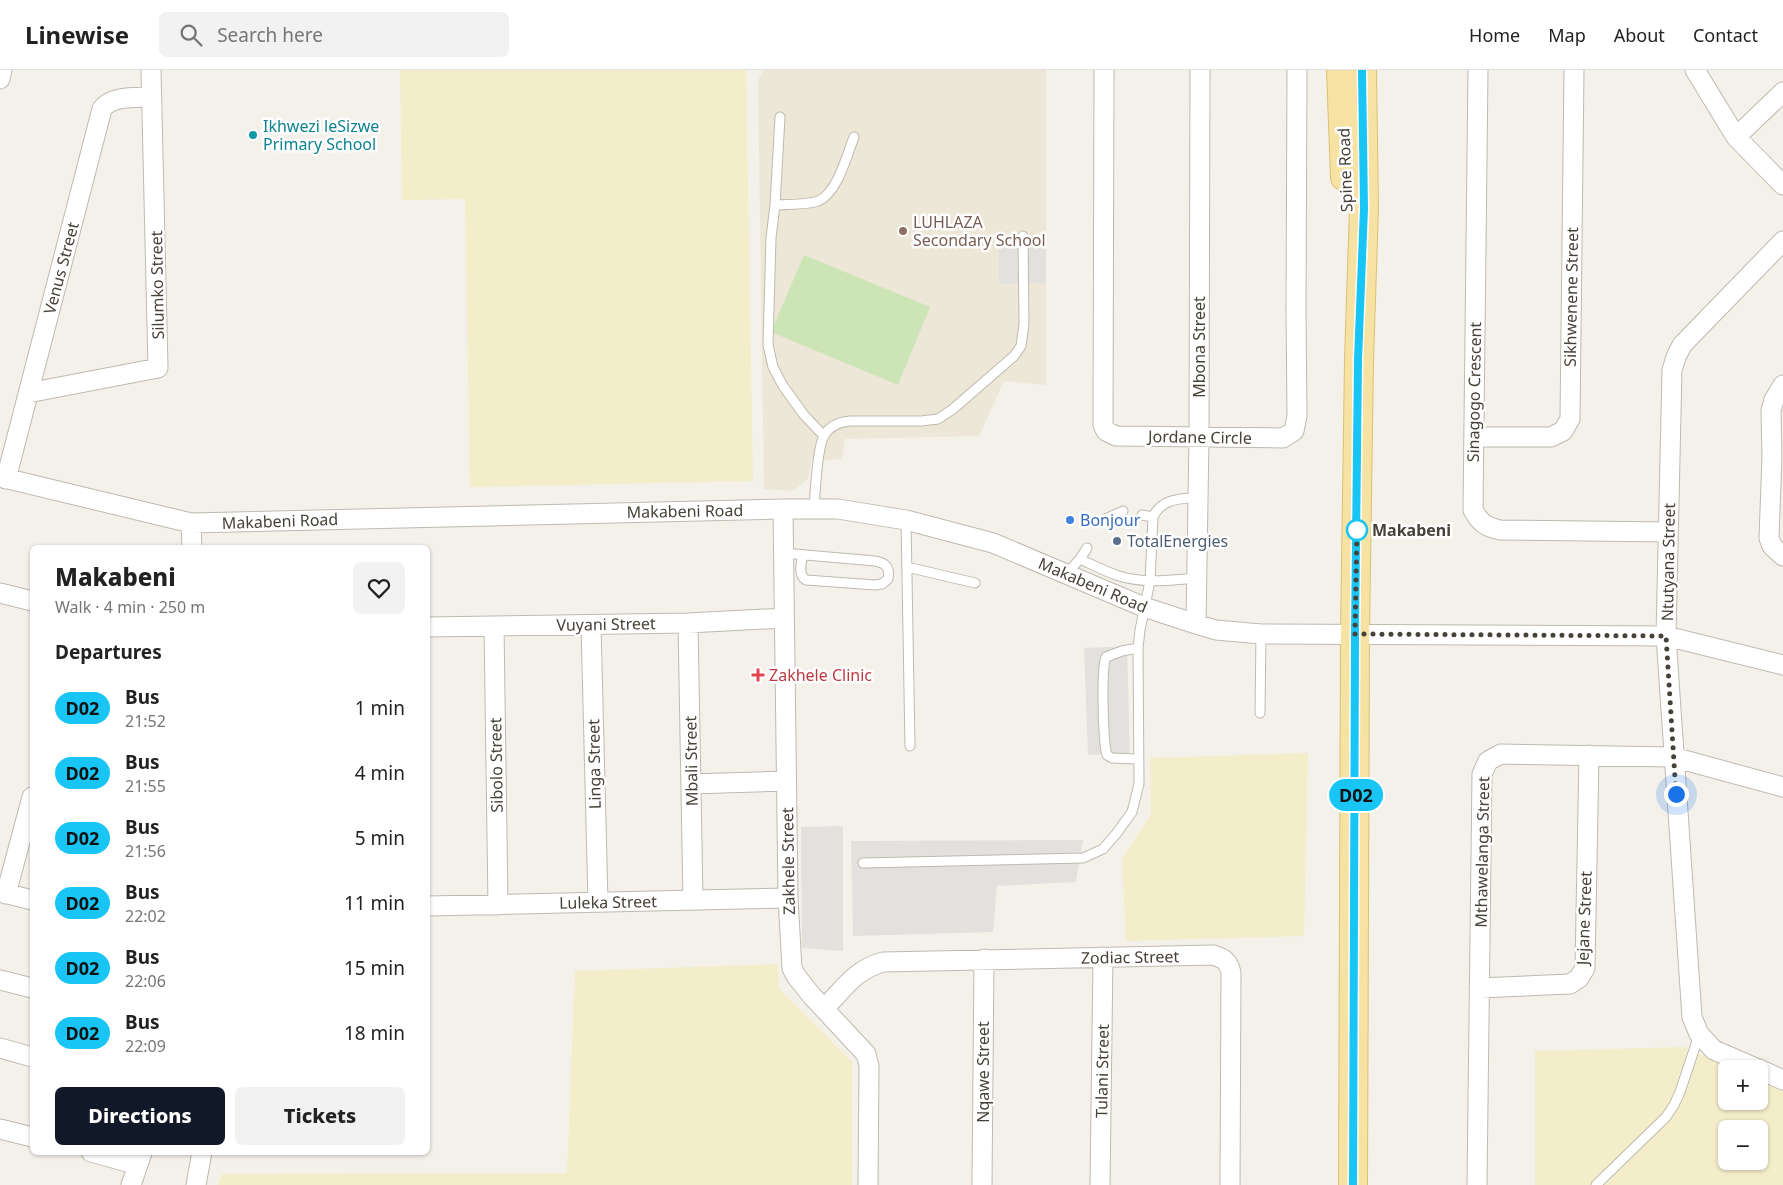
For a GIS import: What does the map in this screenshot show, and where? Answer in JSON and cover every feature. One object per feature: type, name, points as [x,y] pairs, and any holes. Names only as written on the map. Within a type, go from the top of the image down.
[{"type":"main road","name":"Spine Road","points":[[1341,70],[1346,204],[1358,360]]},
{"type":"main road","name":"Spine Road","points":[[1353,1185],[1358,360],[1364,208],[1362,70]]},
{"type":"street","points":[[0,79],[2,70]]},
{"type":"street","name":"Silumko Street","points":[[28,393],[158,368],[151,70]]},
{"type":"street","name":"Jordane Circle","points":[[1104,70],[1103,426],[1106,431],[1116,436],[1199,438],[1283,438],[1294,431],[1297,423],[1298,70]]},
{"type":"street","name":"Mbona Street","points":[[1196,624],[1199,438],[1200,70]]},
{"type":"street","name":"Sinagogo Crescent","points":[[1478,70],[1473,510],[1482,524],[1488,528],[1500,530],[1668,532]]},
{"type":"street","name":"Sikhwenene Street","points":[[1474,437],[1551,437],[1563,431],[1570,419],[1574,70]]},
{"type":"street","points":[[1694,70],[1736,137],[1783,186]]},
{"type":"street","points":[[1736,137],[1783,92]]},
{"type":"street","name":"Venus Street","points":[[3,478],[28,393],[102,109],[105,104],[112,100],[152,97]]},
{"type":"street","name":"Ntutyana Street","points":[[1737,1060],[1714,1050],[1699,1034],[1692,1017],[1666,636],[1672,370],[1682,345],[1783,240]]},
{"type":"street","points":[[1783,385],[1774,400],[1771,410],[1777,459],[1769,538],[1772,546],[1783,556]]},
{"type":"street","name":"Makabeni Road","points":[[3,478],[191,523],[838,509],[906,520],[992,543],[1144,608],[1216,630],[1261,634],[1666,636],[1783,665]]},
{"type":"street","name":"Zakhele Street","points":[[783,509],[788,898],[792,968],[807,989],[866,1054],[868,1066],[868,1185]]},
{"type":"street","points":[[191,523],[192,545]]},
{"type":"street","points":[[0,593],[30,600]]},
{"type":"street","name":"Vuyani Street","points":[[430,628],[688,623],[784,618]]},
{"type":"street","name":"Mbali Street","points":[[688,623],[693,900]]},
{"type":"street","name":"Linga Street","points":[[591,625],[598,902]]},
{"type":"street","name":"Sibolo Street","points":[[494,626],[498,905]]},
{"type":"street","name":"Mthawelanga Street","points":[[1478,1185],[1482,774],[1484,766],[1488,761],[1501,754],[1673,757],[1783,788]]},
{"type":"street","name":"Jejane Street","points":[[1479,988],[1570,984],[1579,978],[1584,968],[1589,755]]},
{"type":"street","points":[[691,784],[786,781]]},
{"type":"street","points":[[30,804],[3,893],[30,900]]},
{"type":"street","name":"Luleka Street","points":[[430,906],[788,898]]},
{"type":"street","name":"Zodiac Street","points":[[825,1008],[859,972],[869,966],[883,962],[1213,955],[1225,959],[1229,964],[1231,973],[1230,1185]]},
{"type":"street","name":"Tulani Street","points":[[1100,1185],[1103,957]]},
{"type":"street","name":"Nqawe Street","points":[[982,1185],[984,959]]},
{"type":"street","points":[[0,980],[30,988]]},
{"type":"street","points":[[0,1048],[30,1056]]},
{"type":"street","name":"Ntutyana Street","points":[[1768,1073],[1783,1080]]},
{"type":"street","points":[[0,1129],[30,1136]]},
{"type":"street","points":[[112,1155],[140,1159],[131,1185]]},
{"type":"street","points":[[196,1185],[201,1155]]},
{"type":"lane","points":[[780,117],[775,205],[771,238],[768,345],[773,367],[783,386],[804,415],[824,436]]},
{"type":"lane","points":[[775,205],[817,202],[826,197],[836,183],[854,137]]},
{"type":"lane","points":[[814,509],[819,458],[824,436],[833,425],[841,422],[921,421],[938,418],[954,409],[1014,356],[1021,346],[1024,324],[1023,236]]},
{"type":"lane","points":[[863,864],[1083,858],[1103,849],[1132,812],[1138,784],[1138,648],[1150,581],[1153,517],[1157,510],[1167,502],[1198,497]]},
{"type":"lane","points":[[1105,519],[1123,512]]},
{"type":"lane","points":[[1142,515],[1153,517]]},
{"type":"lane","points":[[906,520],[910,746]]},
{"type":"lane","points":[[1065,574],[1080,559],[1087,548]]},
{"type":"lane","points":[[784,553],[883,563],[887,565],[889,570],[888,579],[882,584],[875,585],[806,580],[803,578],[801,571],[803,555]]},
{"type":"lane","points":[[1080,559],[1119,576],[1150,581],[1197,578]]},
{"type":"lane","points":[[907,567],[975,583]]},
{"type":"lane","points":[[1260,713],[1261,634]]},
{"type":"lane","points":[[1138,648],[1106,657],[1104,670],[1104,737],[1107,755],[1112,758],[1138,759]]},
{"type":"lane","points":[[1596,1185],[1666,1117],[1674,1105],[1699,1034]]},
{"type":"shaded area","name":"LUHLAZA Secondary School","points":[[763,70],[1046,70],[1046,385],[1004,381],[979,436],[845,439],[842,459],[811,461],[808,479],[793,491],[764,489],[758,81]]},
{"type":"shaded area","points":[[999,237],[1046,237],[1046,283],[999,284]]},
{"type":"shaded area","points":[[1127,646],[1130,753],[1088,755],[1084,648]]},
{"type":"shaded area","points":[[843,826],[843,951],[802,948],[801,827]]},
{"type":"shaded area","points":[[1083,840],[1076,882],[997,886],[993,932],[853,936],[851,841]]},
{"type":"green space","points":[[804,255],[930,307],[898,385],[771,332]]},
{"type":"sand","points":[[400,70],[746,70],[753,481],[470,487],[465,199],[402,200]]},
{"type":"sand","points":[[1308,753],[1304,936],[1126,941],[1122,859],[1151,814],[1150,758]]},
{"type":"sand","points":[[778,964],[779,988],[852,1062],[852,1185],[218,1185],[222,1174],[567,1173],[575,971]]},
{"type":"sand","points":[[1684,1047],[1718,1062],[1718,1110],[1768,1110],[1768,1083],[1783,1089],[1783,1185],[1535,1185],[1535,1051]]},
{"type":"bus line","name":"D02","points":[[1353,1185],[1358,360],[1364,208],[1362,70]]},
{"type":"place","name":"Ikhwezi leSizwe Primary School","points":[[253,135]]},
{"type":"place","name":"LUHLAZA Secondary School","points":[[903,231]]},
{"type":"place","name":"Bonjour","points":[[1070,520]]},
{"type":"place","name":"Makabeni","points":[[1357,530]]},
{"type":"place","name":"TotalEnergies","points":[[1117,541]]},
{"type":"place","name":"Zakhele Clinic","points":[[758,675]]},
{"type":"route","points":[[1357,530],[1357,528],[1355,634],[1666,636],[1676,794]]}]
